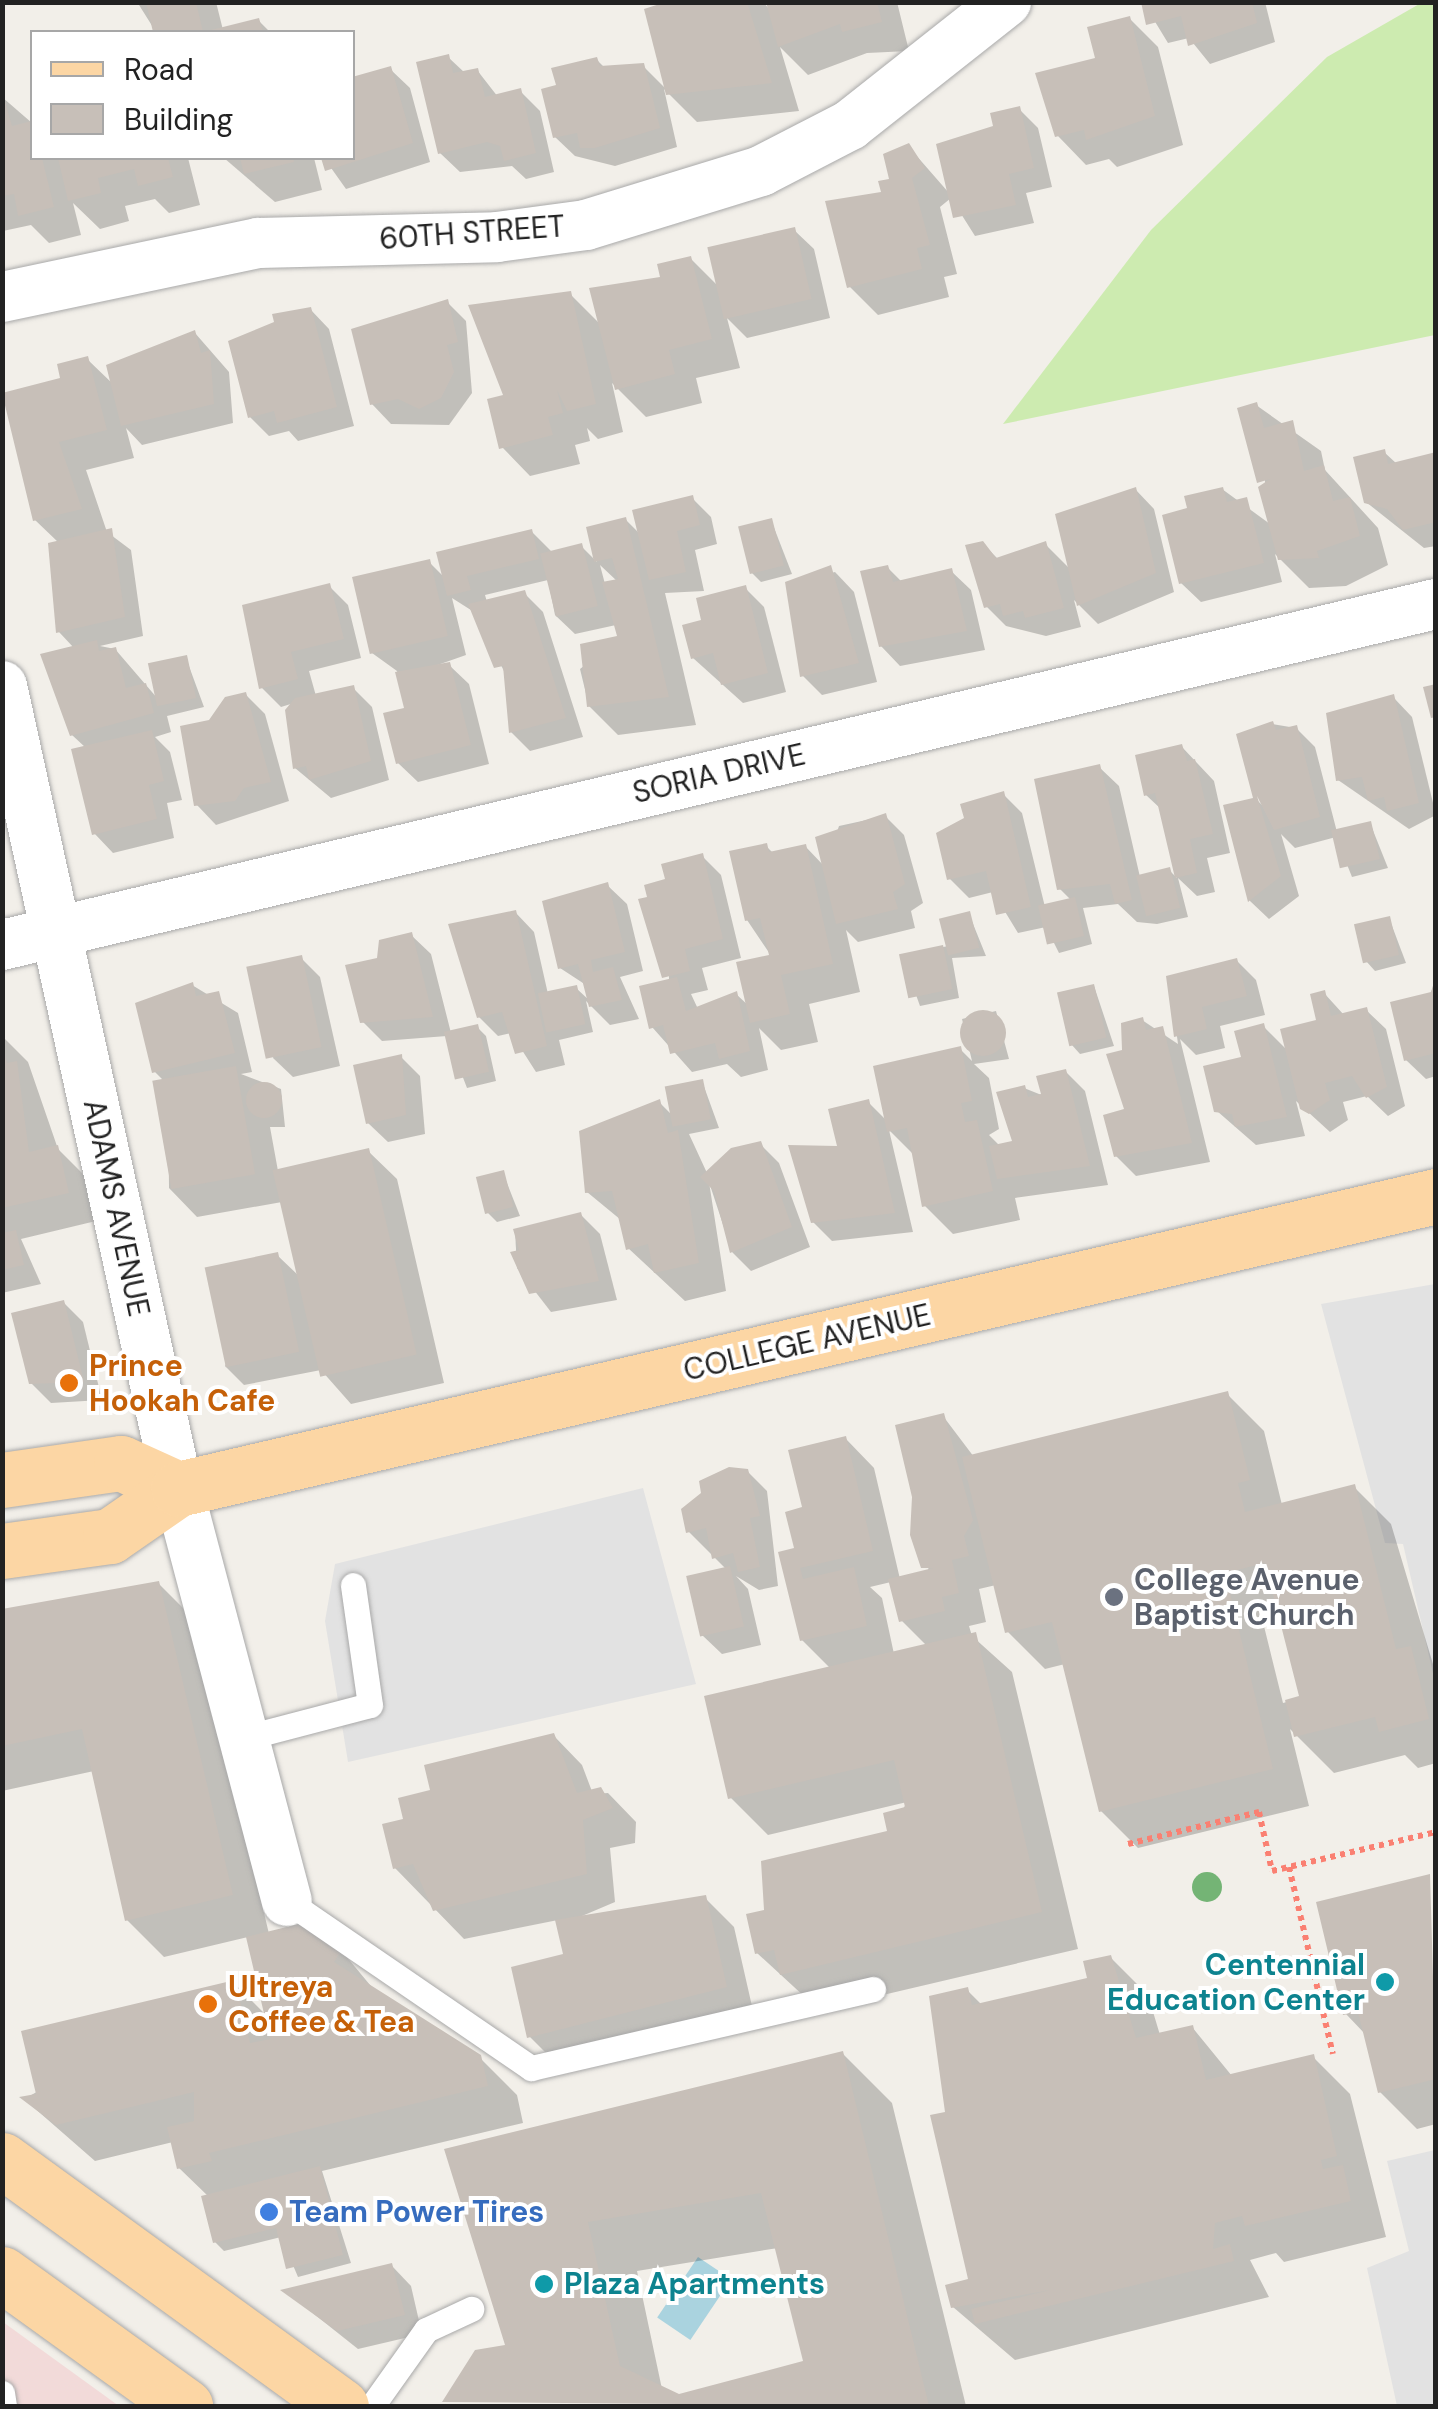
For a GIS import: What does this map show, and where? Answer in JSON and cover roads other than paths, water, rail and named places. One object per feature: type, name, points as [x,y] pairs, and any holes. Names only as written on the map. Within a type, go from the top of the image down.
[{"type":"main road","name":"COLLEGE AVENUE","points":[[2,1551],[110,1536],[178,1490],[1436,1196]]},
{"type":"main road","points":[[2,1480],[121,1463],[178,1490]]},
{"type":"main road","points":[[2,2160],[342,2406]]},
{"type":"main road","points":[[2,2274],[185,2406]]},
{"type":"street","name":"60TH STREET","points":[[2,298],[258,243],[497,237],[586,225],[761,172],[850,125],[1006,2]]},
{"type":"street","name":"SORIA DRIVE","points":[[2,944],[1436,604]]},
{"type":"street","name":"ADAMS AVENUE","points":[[2,686],[178,1490],[287,1901]]},
{"type":"lane","points":[[244,1738],[370,1706],[353,1586]]},
{"type":"lane","points":[[287,1901],[531,2068],[873,1989]]},
{"type":"lane","points":[[372,2406],[426,2330],[470,2309]]},
{"type":"lane","points":[[2,2393],[4,2406]]},
{"type":"water","points":[[698,2257],[731,2279],[690,2340],[657,2318]]},
{"type":"place","name":"Prince Hookah Cafe","points":[[69,1383]]},
{"type":"place","name":"College Avenue Baptist Church","points":[[1114,1597]]},
{"type":"place","name":"Centennial Education Center","points":[[1385,1982]]},
{"type":"place","name":"Ultreya Coffee & Tea","points":[[208,2004]]},
{"type":"place","name":"Team Power Tires","points":[[269,2212]]},
{"type":"place","name":"Plaza Apartments","points":[[544,2284]]}]
